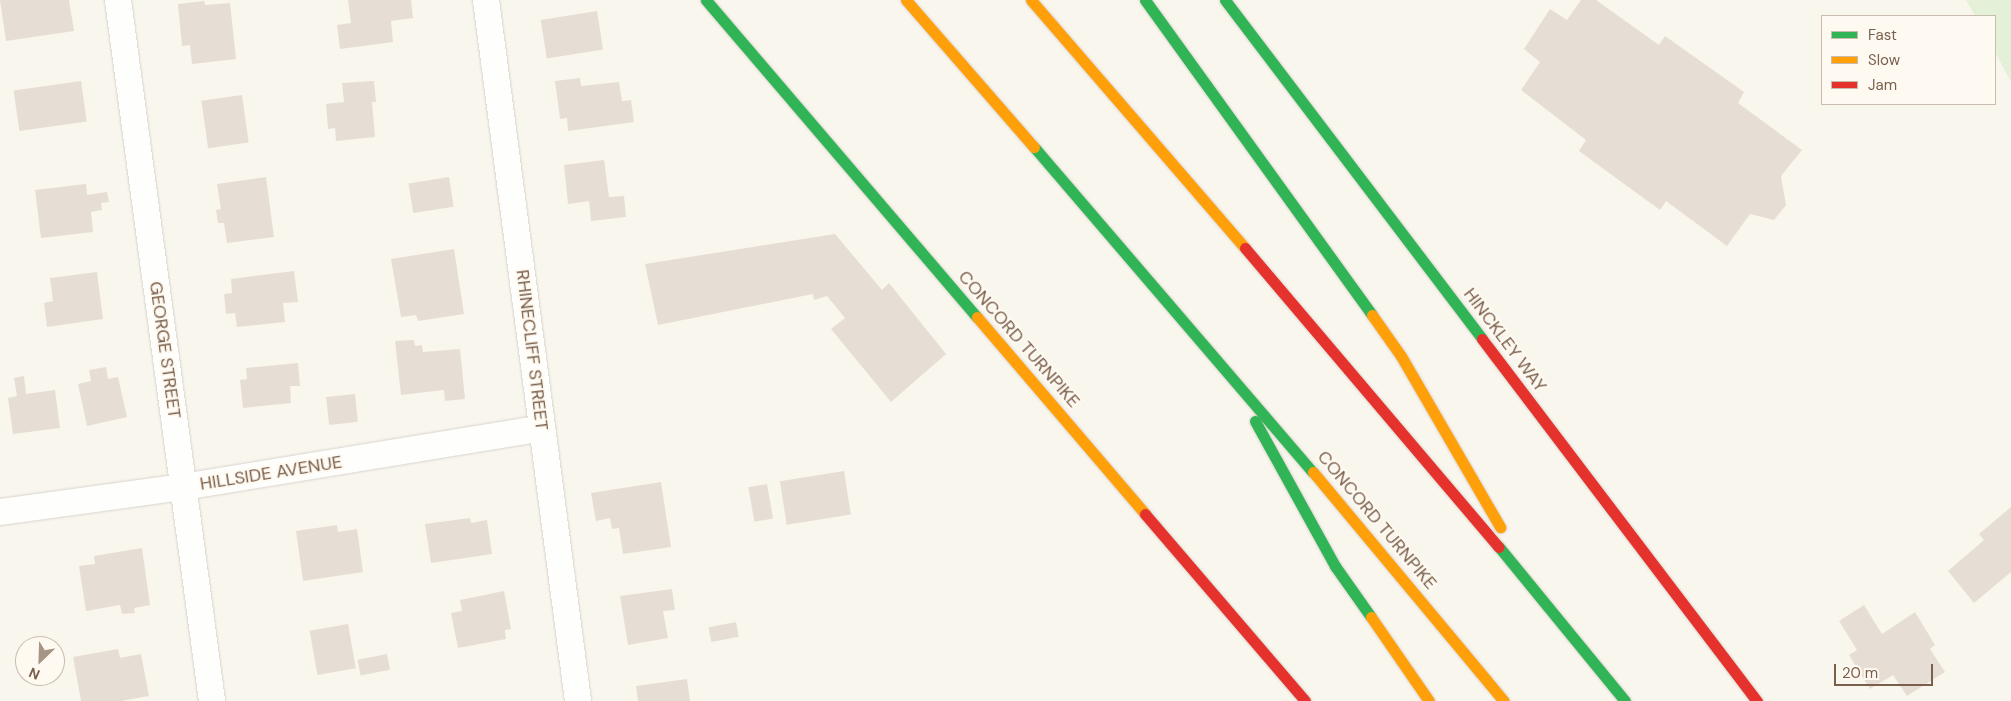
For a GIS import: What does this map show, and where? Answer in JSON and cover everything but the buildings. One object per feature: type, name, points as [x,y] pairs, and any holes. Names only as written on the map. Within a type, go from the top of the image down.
[{"type":"main road","name":"CONCORD TURNPIKE","points":[[706,0],[1306,701]]},
{"type":"main road","name":"CONCORD TURNPIKE","points":[[906,0],[1225,367],[1504,701]]},
{"type":"main road","points":[[1031,0],[1351,370],[1541,597],[1625,701]]},
{"type":"main road","points":[[1145,0],[1400,356],[1541,597]]},
{"type":"main road","name":"HINCKLEY WAY","points":[[1225,0],[1757,701]]},
{"type":"main road","points":[[1225,367],[1335,566],[1429,701]]},
{"type":"street","name":"GEORGE STREET","points":[[118,0],[212,701]]},
{"type":"street","name":"RHINECLIFF STREET","points":[[486,0],[578,701]]},
{"type":"street","name":"HILLSIDE AVENUE","points":[[0,512],[183,487],[542,428]]},
{"type":"green space","points":[[1966,0],[2011,0],[2011,82],[1996,54],[1996,15],[1974,15]]},
{"type":"traffic: fast","points":[[706,0],[977,317]]},
{"type":"traffic: fast","points":[[1145,0],[1372,315]]},
{"type":"traffic: fast","points":[[1225,0],[1482,339]]},
{"type":"traffic: fast","points":[[1034,147],[1313,472]]},
{"type":"traffic: fast","points":[[1255,421],[1335,566],[1371,617]]},
{"type":"traffic: fast","points":[[1499,547],[1625,701]]},
{"type":"traffic: slow","points":[[906,0],[1034,147]]},
{"type":"traffic: slow","points":[[1031,0],[1245,248]]},
{"type":"traffic: slow","points":[[1372,315],[1401,356],[1500,527]]},
{"type":"traffic: slow","points":[[977,317],[1145,514]]},
{"type":"traffic: slow","points":[[1313,472],[1504,701]]},
{"type":"traffic: slow","points":[[1371,617],[1429,701]]},
{"type":"traffic: jam","points":[[1245,248],[1499,547]]},
{"type":"traffic: jam","points":[[1482,339],[1757,701]]},
{"type":"traffic: jam","points":[[1145,514],[1305,701]]}]
